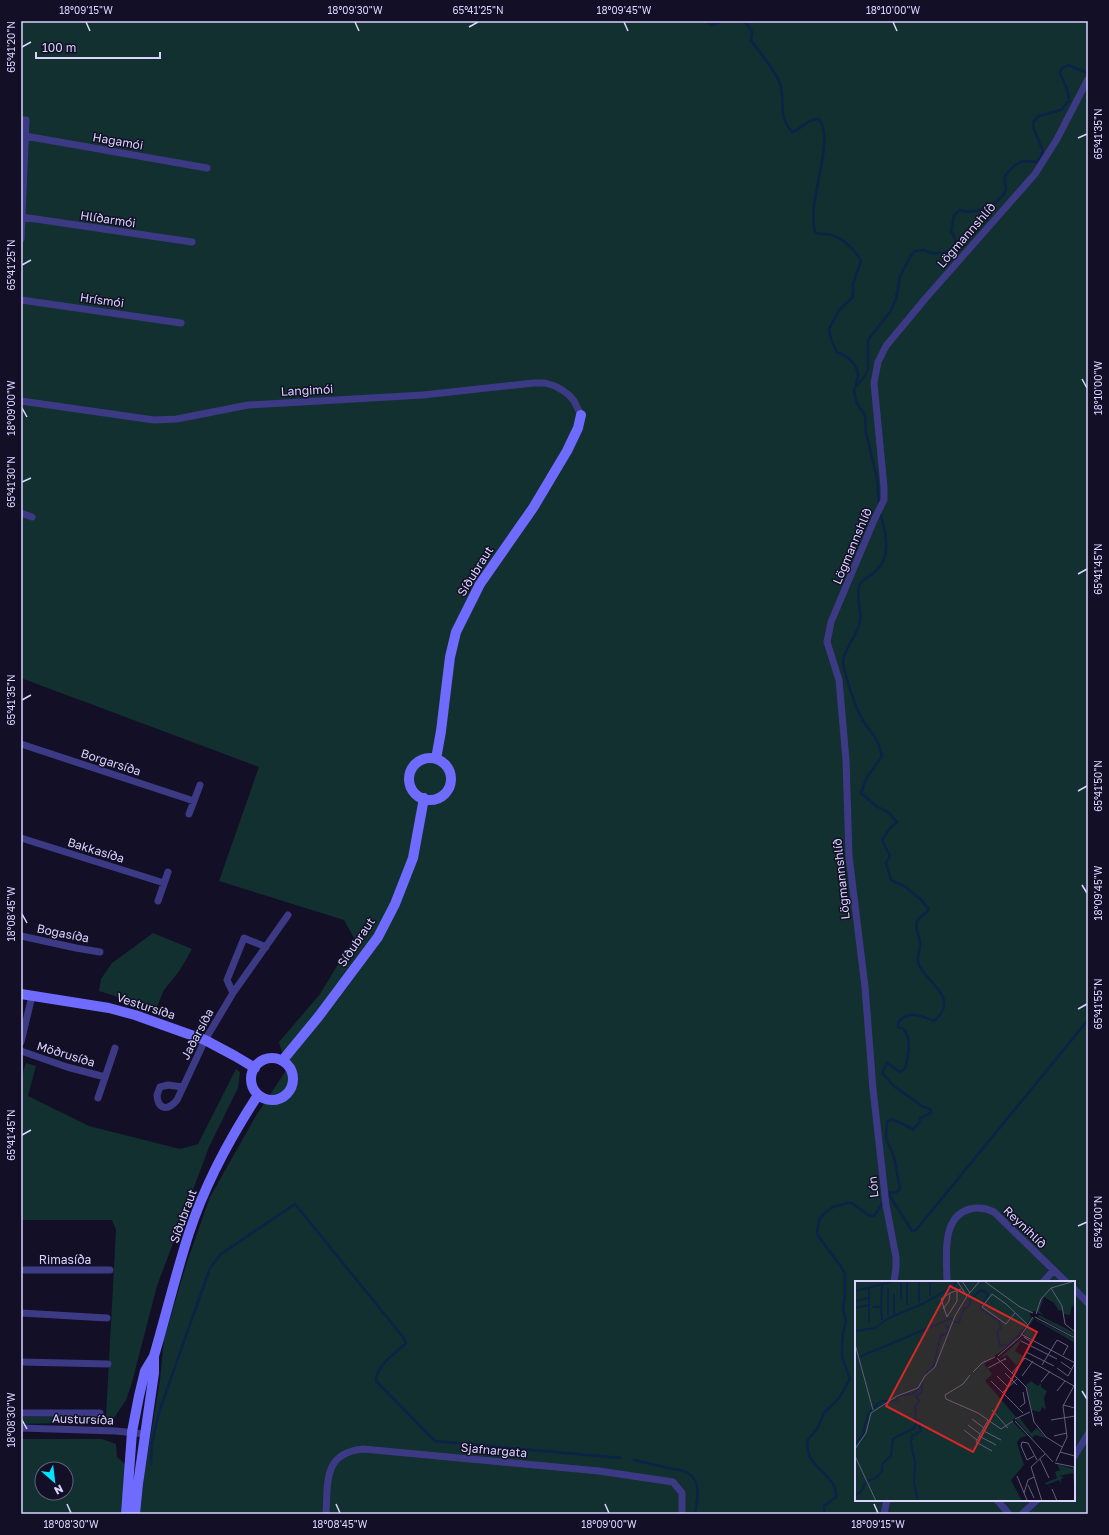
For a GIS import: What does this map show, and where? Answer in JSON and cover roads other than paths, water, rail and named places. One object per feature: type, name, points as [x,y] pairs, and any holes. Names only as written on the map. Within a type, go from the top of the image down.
[{"type":"street","name":"Lögmannshlíð","points":[[873,1089],[865,987],[849,856],[846,760],[839,680],[828,642],[831,622],[884,500],[874,383],[878,362],[886,346],[925,299],[1035,174],[1057,139],[1088,79]]},
{"type":"street","points":[[21,239],[25,136],[24,120]]},
{"type":"street","name":"Hagamói","points":[[25,136],[207,168]]},
{"type":"street","name":"Hlíðarmói","points":[[22,217],[192,242]]},
{"type":"street","name":"Hrísmói","points":[[21,300],[181,323]]},
{"type":"street","name":"Langimói","points":[[21,401],[154,420],[177,419],[248,405],[423,395],[521,384],[545,384],[555,386],[569,395],[581,415]]},
{"type":"street","name":"Síðubraut","points":[[436,758],[442,731],[450,657],[456,632],[480,584],[533,508],[557,470],[578,428],[581,415]]},
{"type":"street","points":[[21,513],[32,517]]},
{"type":"street","name":"Borgarsíða","points":[[21,745],[194,801]]},
{"type":"street","points":[[426,758],[436,758],[446,764],[450,770],[450,785],[442,796],[435,799],[424,798],[416,794],[412,789],[410,783],[411,772],[420,760],[426,758]]},
{"type":"street","points":[[189,814],[200,785]]},
{"type":"street","name":"Síðubraut","points":[[282,1061],[319,1016],[378,937],[395,904],[413,858],[424,798]]},
{"type":"street","name":"Bakkasíða","points":[[21,838],[164,883]]},
{"type":"street","points":[[158,901],[168,872]]},
{"type":"street","name":"Jaðarsíða","points":[[183,1087],[205,1040],[233,993],[288,915]]},
{"type":"street","name":"Bogasíða","points":[[21,936],[100,952]]},
{"type":"street","points":[[233,993],[227,980],[244,938],[266,947]]},
{"type":"street","name":"Vestursíða","points":[[21,994],[109,1008],[141,1018],[205,1040],[255,1068]]},
{"type":"street","points":[[21,1042],[32,996]]},
{"type":"street","points":[[98,1098],[115,1048]]},
{"type":"street","name":"Möðrusíða","points":[[21,1051],[67,1067],[105,1077]]},
{"type":"street","points":[[271,1058],[282,1061],[291,1070],[293,1076],[293,1082],[287,1094],[276,1100],[270,1100],[258,1095],[252,1086],[251,1080],[255,1068],[266,1059],[271,1058]]},
{"type":"street","name":"Lón","points":[[873,1089],[886,1204],[896,1257],[894,1281]]},
{"type":"street","name":"Síðubraut","points":[[126,1514],[132,1432],[145,1371],[154,1356],[189,1233],[211,1176],[245,1114],[258,1095]]},
{"type":"street","name":"Reynihlíð","points":[[947,1281],[947,1251],[950,1228],[958,1215],[972,1208],[983,1208],[994,1212],[1065,1281]]},
{"type":"street","name":"Rimasíða","points":[[21,1270],[110,1270]]},
{"type":"street","points":[[1044,1281],[1054,1270]]},
{"type":"street","points":[[1075,1290],[1088,1303]]},
{"type":"street","points":[[21,1313],[107,1318]]},
{"type":"street","name":"Síðubraut","points":[[135,1514],[154,1374],[154,1356]]},
{"type":"street","points":[[21,1362],[108,1364]]},
{"type":"street","points":[[21,1413],[100,1413]]},
{"type":"street","name":"Austursíða","points":[[21,1428],[116,1430],[145,1434]]},
{"type":"street","points":[[1075,1455],[1088,1434]]},
{"type":"street","name":"Sjafnargata","points":[[326,1514],[328,1481],[334,1462],[342,1454],[353,1450],[363,1449],[599,1471],[673,1482],[682,1493],[682,1514]]},
{"type":"street","points":[[884,1514],[887,1501]]},
{"type":"street","points":[[998,1501],[1008,1514]]},
{"type":"street","points":[[1022,1514],[1036,1501]]},
{"type":"waterway","points":[[705,21],[712,25],[723,21]]},
{"type":"waterway","points":[[745,21],[752,32],[751,40],[778,79],[782,91],[783,114],[787,126],[792,132],[796,131],[810,121],[819,119],[823,129],[823,157],[814,204],[813,219],[815,232],[832,235],[842,240],[855,252],[861,261],[853,284],[852,298],[839,310],[829,329],[831,339],[837,352],[851,360],[854,364],[858,373],[856,384]]},
{"type":"waterway","points":[[879,504],[877,478],[866,433],[865,416],[856,401],[854,390],[865,376],[868,369],[868,340],[890,312],[896,299],[900,276],[910,257],[915,251],[923,250],[932,253],[944,253],[955,248],[956,243],[951,232],[954,215],[960,210],[979,210],[994,203],[1004,194],[1006,189],[1005,176],[1011,169],[1023,161],[1036,162],[1040,159],[1043,151],[1034,129],[1033,122],[1039,116],[1061,110],[1069,101],[1068,92],[1060,73],[1061,69],[1068,65],[1085,72]]},
{"type":"waterway","points":[[881,515],[886,537],[886,552],[880,566],[859,586],[858,595],[860,622],[846,651],[843,663],[857,709],[876,739],[882,756],[867,777],[861,793],[876,806],[888,812],[897,822],[890,828],[882,840],[890,856],[886,863],[891,880],[906,887],[928,908],[927,912],[921,916],[916,924],[920,941],[918,962],[923,972],[940,991],[944,1005],[941,1013],[934,1021],[925,1017],[910,1015],[906,1016],[898,1023],[898,1027],[903,1029],[909,1043],[905,1069],[900,1072],[887,1063],[882,1073],[895,1087],[922,1106],[930,1109],[931,1113],[920,1118],[919,1123],[913,1129],[892,1119],[887,1122],[886,1138],[894,1157],[900,1189],[895,1193],[890,1192],[890,1196],[887,1198]]},
{"type":"waterway","points":[[890,1196],[912,1231],[916,1230],[1088,1020]]},
{"type":"waterway","points":[[824,1514],[824,1506],[836,1497],[835,1490],[830,1480],[810,1457],[807,1441],[817,1429],[824,1413],[839,1398],[850,1379],[842,1357],[843,1333],[846,1322],[843,1309],[845,1274],[817,1234],[818,1226],[820,1218],[833,1207],[852,1203],[868,1215],[874,1216],[884,1201]]},
{"type":"waterway","points":[[151,1464],[152,1443],[159,1412],[210,1268],[221,1254],[295,1204],[403,1337],[406,1343],[392,1355],[379,1370],[376,1381],[435,1441],[621,1458]]},
{"type":"waterway","points":[[634,1460],[688,1473],[695,1481],[697,1486],[698,1492],[695,1514]]}]
